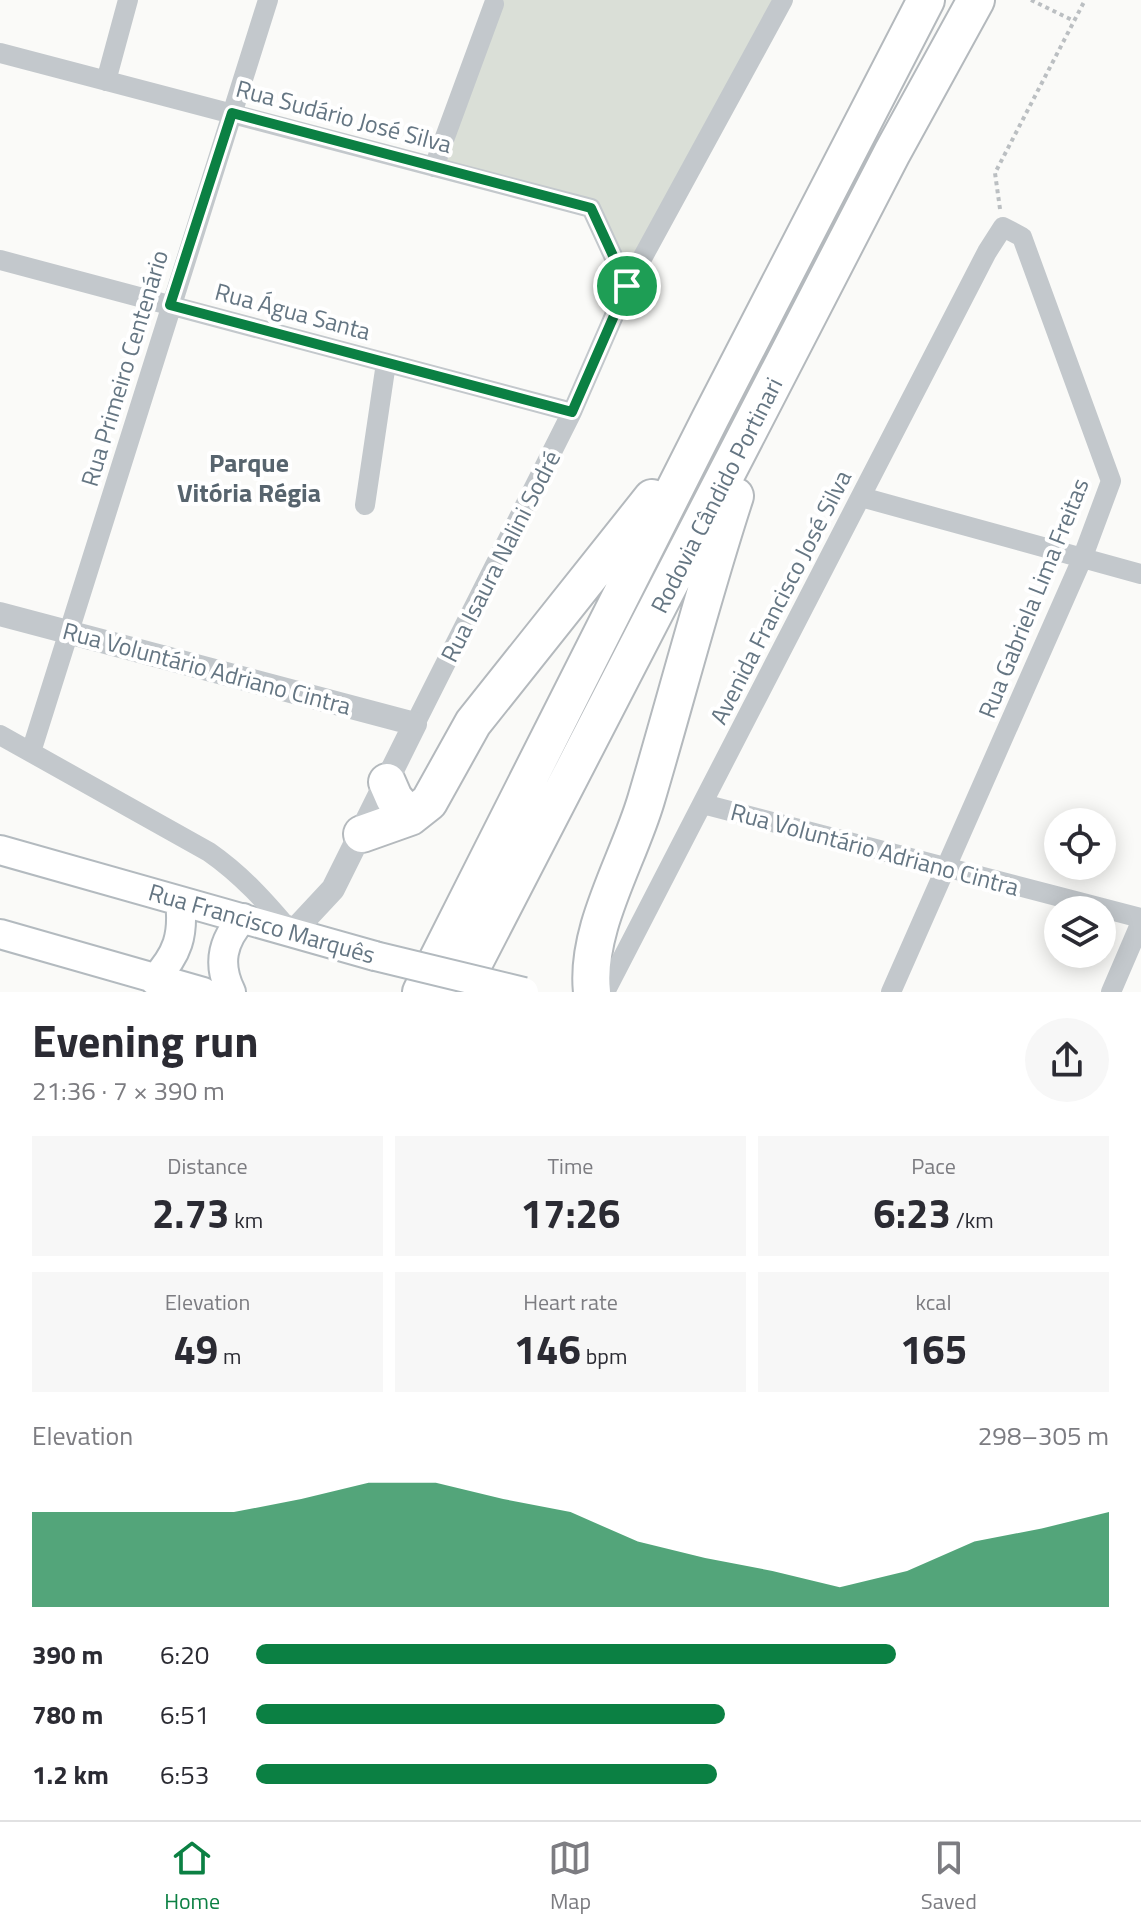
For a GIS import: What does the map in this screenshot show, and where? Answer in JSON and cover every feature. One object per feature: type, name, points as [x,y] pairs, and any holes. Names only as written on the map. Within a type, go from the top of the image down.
[{"type":"highway","name":"Rodovia Cândido Portinari","points":[[421,992],[710,419],[926,0]]},
{"type":"highway","name":"Rodovia Cândido Portinari","points":[[459,992],[892,153],[976,0]]},
{"type":"highway","points":[[592,992],[590,970],[594,941],[637,827],[698,610],[768,395]]},
{"type":"highway","points":[[362,834],[410,817],[429,802],[473,723],[618,543],[710,419]]},
{"type":"highway","points":[[387,782],[394,798],[410,817]]},
{"type":"main road","name":"Rua Francisco Marquês","points":[[0,850],[375,956],[524,992]]},
{"type":"main road","points":[[154,980],[178,949],[182,933],[180,901]]},
{"type":"main road","points":[[231,992],[222,964],[224,947],[231,931],[243,918]]},
{"type":"main road","points":[[0,934],[203,992]]},
{"type":"street","points":[[106,81],[128,0]]},
{"type":"street","name":"Rua Primeiro Centenário","points":[[31,752],[268,0]]},
{"type":"street","name":"Rua Isaura Nalini Sodré","points":[[292,933],[333,889],[362,834],[572,412],[627,286],[783,0]]},
{"type":"street","points":[[434,167],[494,4]]},
{"type":"street","name":"Rua Sudário José Silva","points":[[0,53],[591,208],[627,286]]},
{"type":"street","name":"Avenida Francisco José Silva","points":[[605,992],[987,252],[1003,227]]},
{"type":"street","name":"Rua Gabriela Lima Freitas","points":[[891,992],[1082,559],[1111,481],[1022,237],[1003,227]]},
{"type":"street","name":"Rua Água Santa","points":[[0,260],[572,412]]},
{"type":"street","points":[[365,505],[386,363]]},
{"type":"street","points":[[861,497],[1141,574]]},
{"type":"street","name":"Rua Voluntário Adriano Cintra","points":[[0,614],[415,724]]},
{"type":"street","points":[[0,735],[209,852],[259,893],[292,933]]},
{"type":"street","name":"Rua Voluntário Adriano Cintra","points":[[703,804],[1141,920]]},
{"type":"street","points":[[1111,992],[1141,920]]},
{"type":"path","points":[[1031,0],[1074,21]]},
{"type":"path","points":[[1003,227],[995,173],[1085,0]]},
{"type":"shaded area","points":[[494,0],[783,0],[627,286],[591,208],[434,167]]},
{"type":"district","name":"Parque Vitória Régia","points":[[249,477]]},
{"type":"route","points":[[232,113],[591,208],[627,286],[572,412],[170,305],[232,113]]}]
